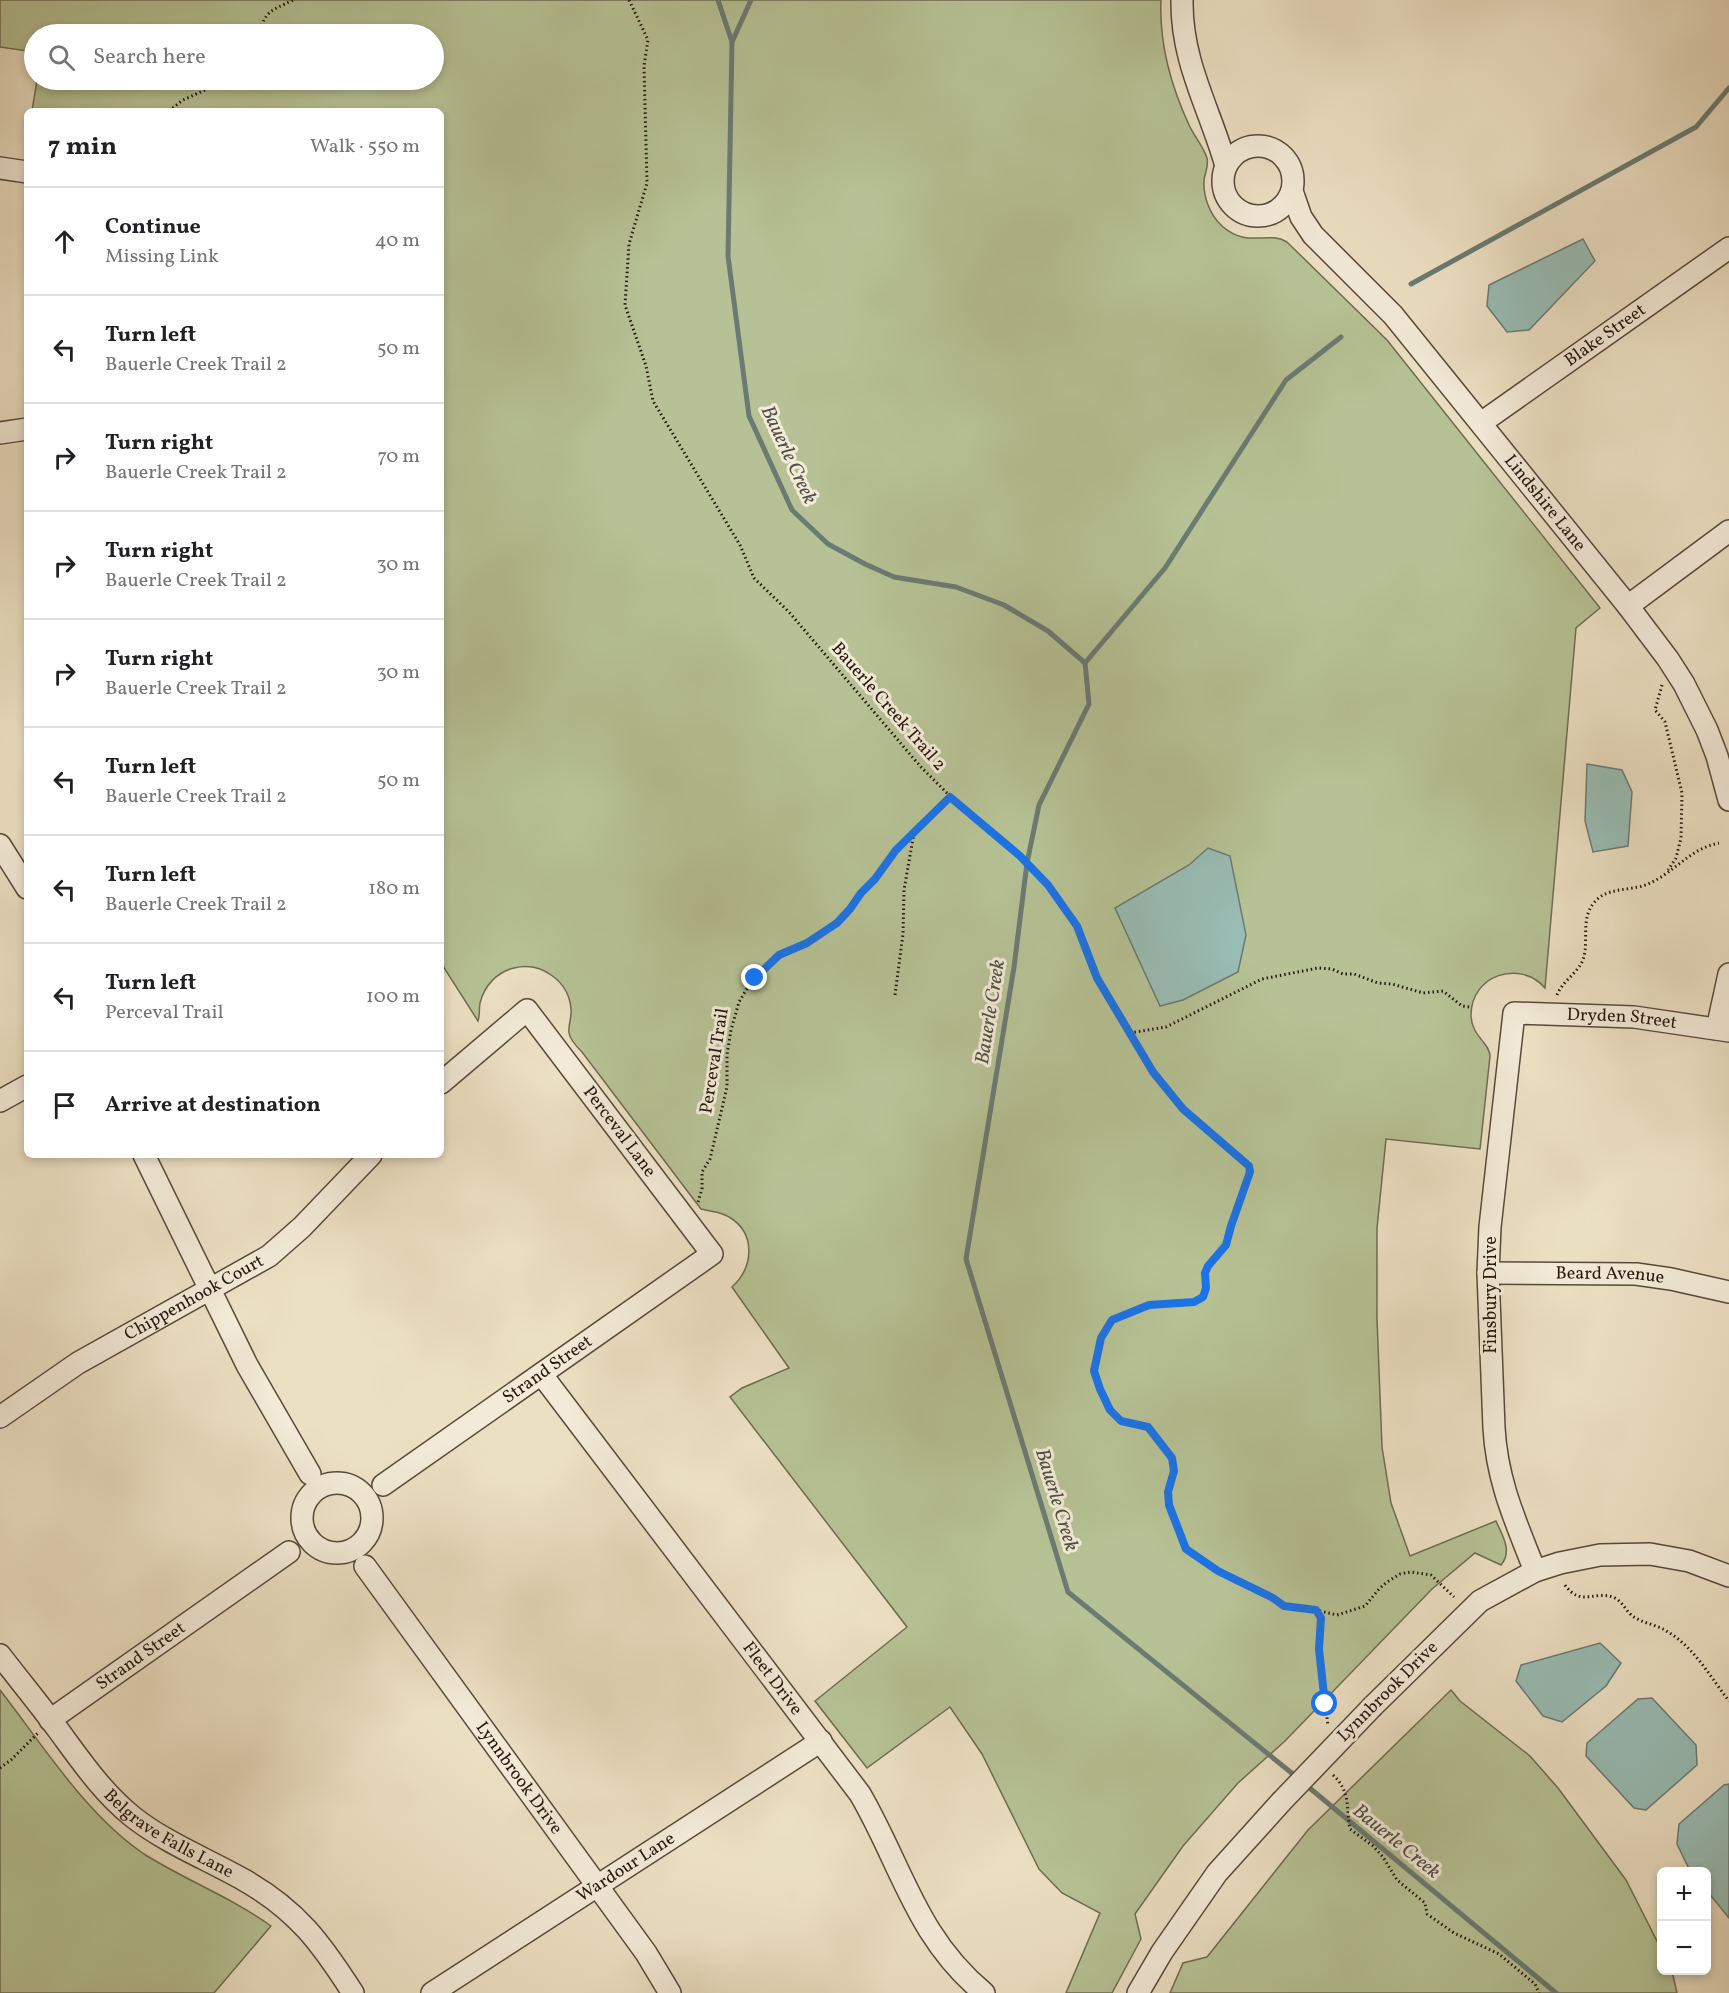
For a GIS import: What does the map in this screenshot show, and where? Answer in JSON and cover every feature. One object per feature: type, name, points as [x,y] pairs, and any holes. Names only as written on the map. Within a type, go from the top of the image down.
[{"type":"street","name":"Lindshire Lane","points":[[1182,0],[1187,52],[1208,116],[1220,142],[1226,166],[1223,177],[1228,200],[1246,214],[1257,216],[1269,214],[1313,235]]},
{"type":"street","name":"Lindshire Lane","points":[[1208,116],[1239,142],[1253,147],[1265,147],[1275,151],[1284,159],[1290,168],[1293,180],[1292,191],[1301,217],[1313,235],[1393,315],[1628,606],[1668,659],[1696,705],[1717,756],[1729,800]]},
{"type":"street","points":[[1226,166],[1233,156],[1253,147]]},
{"type":"street","points":[[0,168],[24,172]]},
{"type":"street","points":[[1269,214],[1279,209],[1287,201],[1292,191]]},
{"type":"street","name":"Blake Street","points":[[1481,423],[1729,248]]},
{"type":"street","points":[[0,433],[24,429]]},
{"type":"street","points":[[1628,606],[1729,531]]},
{"type":"street","points":[[0,845],[24,883]]},
{"type":"street","points":[[1723,1030],[1729,974]]},
{"type":"street","name":"Perceval Lane","points":[[444,1080],[527,1010],[712,1254]]},
{"type":"street","name":"Dryden Street","points":[[1514,1013],[1634,1017],[1723,1030]]},
{"type":"street","name":"Finsbury Drive","points":[[1514,1013],[1492,1200],[1488,1273],[1495,1448],[1503,1488],[1535,1571]]},
{"type":"street","points":[[0,1101],[24,1088]]},
{"type":"street","points":[[145,1158],[247,1365],[310,1474],[310,1496]]},
{"type":"street","name":"Chippenhook Court","points":[[0,1418],[78,1363],[269,1257],[367,1158]]},
{"type":"street","name":"Strand Street","points":[[358,1490],[383,1485],[712,1254]]},
{"type":"street","name":"Beard Avenue","points":[[1488,1273],[1636,1274],[1729,1292]]},
{"type":"street","name":"Fleet Drive","points":[[542,1375],[855,1787],[871,1812],[908,1893],[937,1944],[965,1977],[984,1993]]},
{"type":"street","points":[[310,1474],[329,1484]]},
{"type":"street","points":[[329,1484],[349,1485],[358,1490],[366,1498],[373,1519],[365,1540],[356,1548],[342,1553],[325,1551],[316,1546],[308,1538],[303,1528],[304,1505],[310,1496],[319,1488],[329,1484]]},
{"type":"street","name":"Strand Street","points":[[371,1508],[383,1485]]},
{"type":"street","name":"Strand Street","points":[[289,1552],[303,1528]]},
{"type":"street","points":[[365,1540],[365,1566]]},
{"type":"street","name":"Strand Street","points":[[44,1726],[289,1552],[316,1546]]},
{"type":"street","name":"Lynnbrook Drive","points":[[342,1553],[365,1566],[646,1953],[670,1993]]},
{"type":"street","name":"Lynnbrook Drive","points":[[1138,1993],[1162,1952],[1217,1873],[1373,1706],[1480,1601],[1535,1571],[1600,1555],[1650,1554],[1689,1561],[1729,1576]]},
{"type":"street","name":"Belgrave Falls Lane","points":[[0,1655],[44,1726],[114,1801],[152,1830],[266,1893],[298,1919],[322,1945],[353,1993]]},
{"type":"street","name":"Wardour Lane","points":[[432,1993],[821,1741]]},
{"type":"path","points":[[262,24],[268,13],[293,0]]},
{"type":"path","name":"Bauerle Creek Trail 2","points":[[629,0],[648,40],[644,66],[647,183],[629,243],[625,305],[646,366],[653,400],[740,545],[754,578],[789,612],[920,766],[950,797],[1020,856],[1048,885],[1077,926],[1097,978],[1153,1072],[1183,1109],[1249,1166],[1250,1172],[1226,1245],[1208,1266],[1205,1273],[1206,1288],[1203,1297],[1194,1302],[1149,1305],[1112,1320],[1101,1338],[1094,1371],[1110,1410],[1121,1421],[1148,1427],[1172,1458],[1174,1471],[1168,1492],[1169,1505],[1186,1549],[1218,1571],[1273,1598],[1284,1606],[1337,1615],[1352,1612],[1365,1605],[1387,1582],[1400,1574],[1411,1572],[1431,1575],[1454,1597]]},
{"type":"path","points":[[173,108],[183,100],[205,90]]},
{"type":"path","points":[[1662,684],[1655,710],[1665,722],[1683,793],[1681,838],[1676,858],[1668,871]]},
{"type":"path","name":"Perceval Trail","points":[[697,1203],[702,1189],[702,1172],[710,1159],[727,1087],[729,1039],[739,1002],[755,978],[779,955],[807,943],[837,923],[875,879],[896,850],[950,797]]},
{"type":"path","points":[[895,994],[903,934],[904,890],[914,831]]},
{"type":"path","points":[[1557,996],[1560,988],[1582,961],[1587,914],[1593,903],[1603,894],[1650,883],[1704,846],[1719,843]]},
{"type":"path","points":[[1130,1033],[1173,1024],[1262,979],[1318,968],[1332,969],[1343,974],[1354,974],[1378,983],[1392,984],[1423,993],[1443,991],[1462,1006],[1470,1007]]},
{"type":"path","points":[[1565,1585],[1572,1595],[1579,1597],[1617,1599],[1632,1616],[1669,1632],[1692,1652],[1729,1701]]},
{"type":"path","points":[[1316,1610],[1321,1618],[1319,1649],[1328,1727]]},
{"type":"path","points":[[0,1768],[11,1760],[44,1726]]},
{"type":"path","points":[[1330,1773],[1344,1789],[1349,1806],[1347,1815],[1350,1829],[1373,1846],[1383,1857],[1397,1880],[1425,1903],[1427,1914],[1454,1933],[1499,1954],[1535,1984],[1539,1993]]},
{"type":"green space","points":[[0,0],[1161,0],[1164,48],[1183,110],[1207,158],[1205,193],[1214,217],[1231,233],[1240,237],[1272,238],[1287,242],[1387,340],[1600,608],[1576,628],[1545,988],[1535,979],[1523,974],[1511,973],[1488,981],[1479,990],[1473,1001],[1472,1022],[1490,1056],[1480,1149],[1386,1139],[1377,1228],[1377,1319],[1382,1447],[1391,1503],[1410,1556],[1496,1521],[1505,1543],[1504,1560],[1501,1565],[1475,1553],[1432,1589],[1285,1741],[1238,1783],[1183,1846],[1135,1914],[1141,1939],[1112,1993],[1066,1993],[1100,1913],[1062,1893],[1039,1869],[982,1754],[950,1707],[867,1768],[815,1701],[907,1627],[730,1397],[742,1388],[789,1368],[732,1287],[745,1270],[748,1260],[748,1241],[744,1232],[726,1215],[701,1209],[574,1043],[569,1033],[571,1012],[569,999],[559,982],[544,971],[534,968],[508,970],[492,981],[485,991],[480,1003],[478,1021],[444,968],[444,108],[32,108],[35,90],[444,90],[444,24],[24,24],[24,51],[0,47]]},
{"type":"green space","points":[[0,1690],[84,1800],[123,1838],[144,1854],[240,1906],[271,1926],[214,1993],[0,1993]]},
{"type":"green space","points":[[1451,1690],[1460,1701],[1530,1756],[1558,1788],[1626,1880],[1657,1941],[1657,1975],[1673,1975],[1677,1993],[1170,1993],[1183,1963],[1207,1957],[1308,1830]]},
{"type":"water","points":[[1583,239],[1595,261],[1529,330],[1507,332],[1487,306],[1489,285]]},
{"type":"water","points":[[1587,764],[1622,770],[1632,792],[1628,846],[1593,852],[1585,821]]},
{"type":"water","points":[[1208,848],[1230,856],[1246,935],[1238,972],[1183,1000],[1160,1006],[1115,908],[1189,865]]},
{"type":"water","points":[[1600,1643],[1621,1663],[1606,1686],[1562,1722],[1543,1716],[1516,1681],[1521,1665]]},
{"type":"water","points":[[1652,1698],[1696,1745],[1697,1765],[1646,1810],[1634,1808],[1586,1756],[1587,1743],[1638,1699]]},
{"type":"water","points":[[1729,1784],[1729,1918],[1711,1896],[1711,1867],[1688,1867],[1677,1844],[1679,1824],[1724,1785]]},
{"type":"waterway","name":"Bauerle Creek","points":[[718,0],[732,42],[728,256],[749,416],[792,510],[828,544],[865,564],[894,577],[956,587],[1004,605],[1048,631],[1085,663],[1089,704],[1039,805],[1027,863],[1014,967],[966,1259],[1068,1592],[1299,1779]]},
{"type":"waterway","points":[[732,42],[751,0]]},
{"type":"waterway","points":[[1411,284],[1696,127],[1729,88]]},
{"type":"waterway","points":[[1085,663],[1165,568],[1286,380],[1341,337]]},
{"type":"waterway","name":"Bauerle Creek","points":[[1306,1785],[1556,1993]]},
{"type":"route","points":[[755,978],[779,955],[807,943],[837,923],[875,879],[896,850],[950,797],[1020,856],[1048,885],[1077,926],[1097,978],[1153,1072],[1183,1109],[1249,1166],[1250,1172],[1226,1245],[1208,1266],[1205,1273],[1206,1288],[1203,1297],[1194,1302],[1149,1305],[1112,1320],[1101,1338],[1094,1371],[1100,1389],[1110,1410],[1121,1421],[1148,1427],[1172,1458],[1174,1471],[1168,1492],[1169,1505],[1177,1520],[1180,1537],[1186,1549],[1218,1571],[1273,1598],[1284,1606],[1316,1610],[1321,1618],[1319,1649],[1325,1704]]}]
